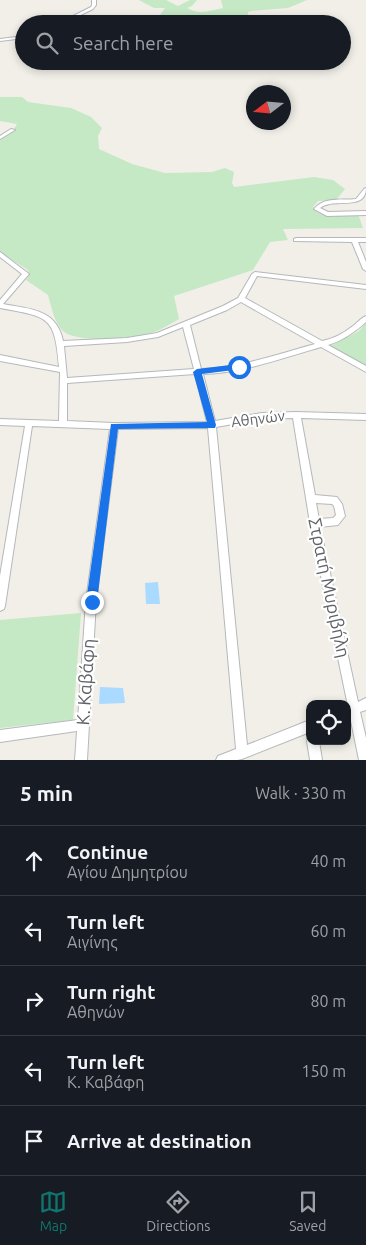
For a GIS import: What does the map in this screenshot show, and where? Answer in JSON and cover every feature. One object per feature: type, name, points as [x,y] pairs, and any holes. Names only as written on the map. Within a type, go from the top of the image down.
[{"type":"street","points":[[78,15],[92,8],[94,0]]},
{"type":"street","points":[[0,40],[15,38]]},
{"type":"street","points":[[0,138],[12,130]]},
{"type":"street","points":[[366,190],[358,200],[328,202],[317,207],[320,212],[326,214],[366,213]]},
{"type":"street","points":[[296,240],[366,240]]},
{"type":"street","points":[[354,240],[366,269]]},
{"type":"street","points":[[0,254],[26,274],[0,305],[36,314],[48,318],[54,323],[60,344],[64,381],[64,424]]},
{"type":"street","points":[[60,344],[142,339],[158,335],[241,299],[255,274],[366,287]]},
{"type":"street","points":[[241,299],[366,370]]},
{"type":"street","points":[[64,381],[197,372],[239,367],[321,344],[345,335],[366,318]]},
{"type":"street","points":[[186,324],[212,425],[242,752]]},
{"type":"street","points":[[0,358],[62,370]]},
{"type":"street","name":"Αθηνών","points":[[0,422],[114,426],[212,425],[262,416],[296,414],[366,417]]},
{"type":"street","name":"Στρατή Μυριβήλη","points":[[296,414],[349,700]]},
{"type":"street","points":[[0,606],[29,423]]},
{"type":"street","name":"Κ. Καβάφη","points":[[81,760],[92,602],[114,426]]},
{"type":"street","points":[[311,499],[334,500],[338,504],[340,516],[335,522],[315,523]]},
{"type":"street","points":[[351,710],[366,704]]},
{"type":"street","name":"Στρατή Μυριβήλη","points":[[351,710],[365,760]]},
{"type":"street","points":[[0,736],[83,725]]},
{"type":"street","points":[[222,760],[306,728]]},
{"type":"street","points":[[314,745],[316,760]]},
{"type":"green space","points":[[139,0],[166,0],[178,6],[190,0],[197,0],[192,6],[187,8],[200,12],[223,8],[221,0],[307,0],[288,8],[251,11],[248,12],[248,15],[160,15],[165,8],[154,8]]},
{"type":"green space","points":[[0,97],[22,97],[28,102],[71,108],[91,117],[102,128],[98,136],[99,149],[132,164],[165,173],[212,172],[225,168],[234,172],[232,183],[234,187],[314,177],[333,180],[345,189],[336,200],[318,201],[313,207],[316,211],[327,216],[358,214],[363,228],[283,229],[288,240],[270,242],[253,270],[174,296],[179,319],[162,329],[143,335],[106,339],[80,338],[70,335],[63,331],[57,323],[48,295],[26,280],[29,276],[28,270],[0,252],[0,139],[13,131],[17,124],[0,121]]},
{"type":"green space","points":[[366,322],[366,366],[330,346],[359,331]]},
{"type":"green space","points":[[81,613],[73,720],[0,728],[0,620]]},
{"type":"water","points":[[158,582],[160,604],[146,604],[145,583]]},
{"type":"water","points":[[100,687],[123,688],[125,703],[99,704]]},
{"type":"route","points":[[92,602],[114,426],[212,425],[197,372],[239,367]]}]
